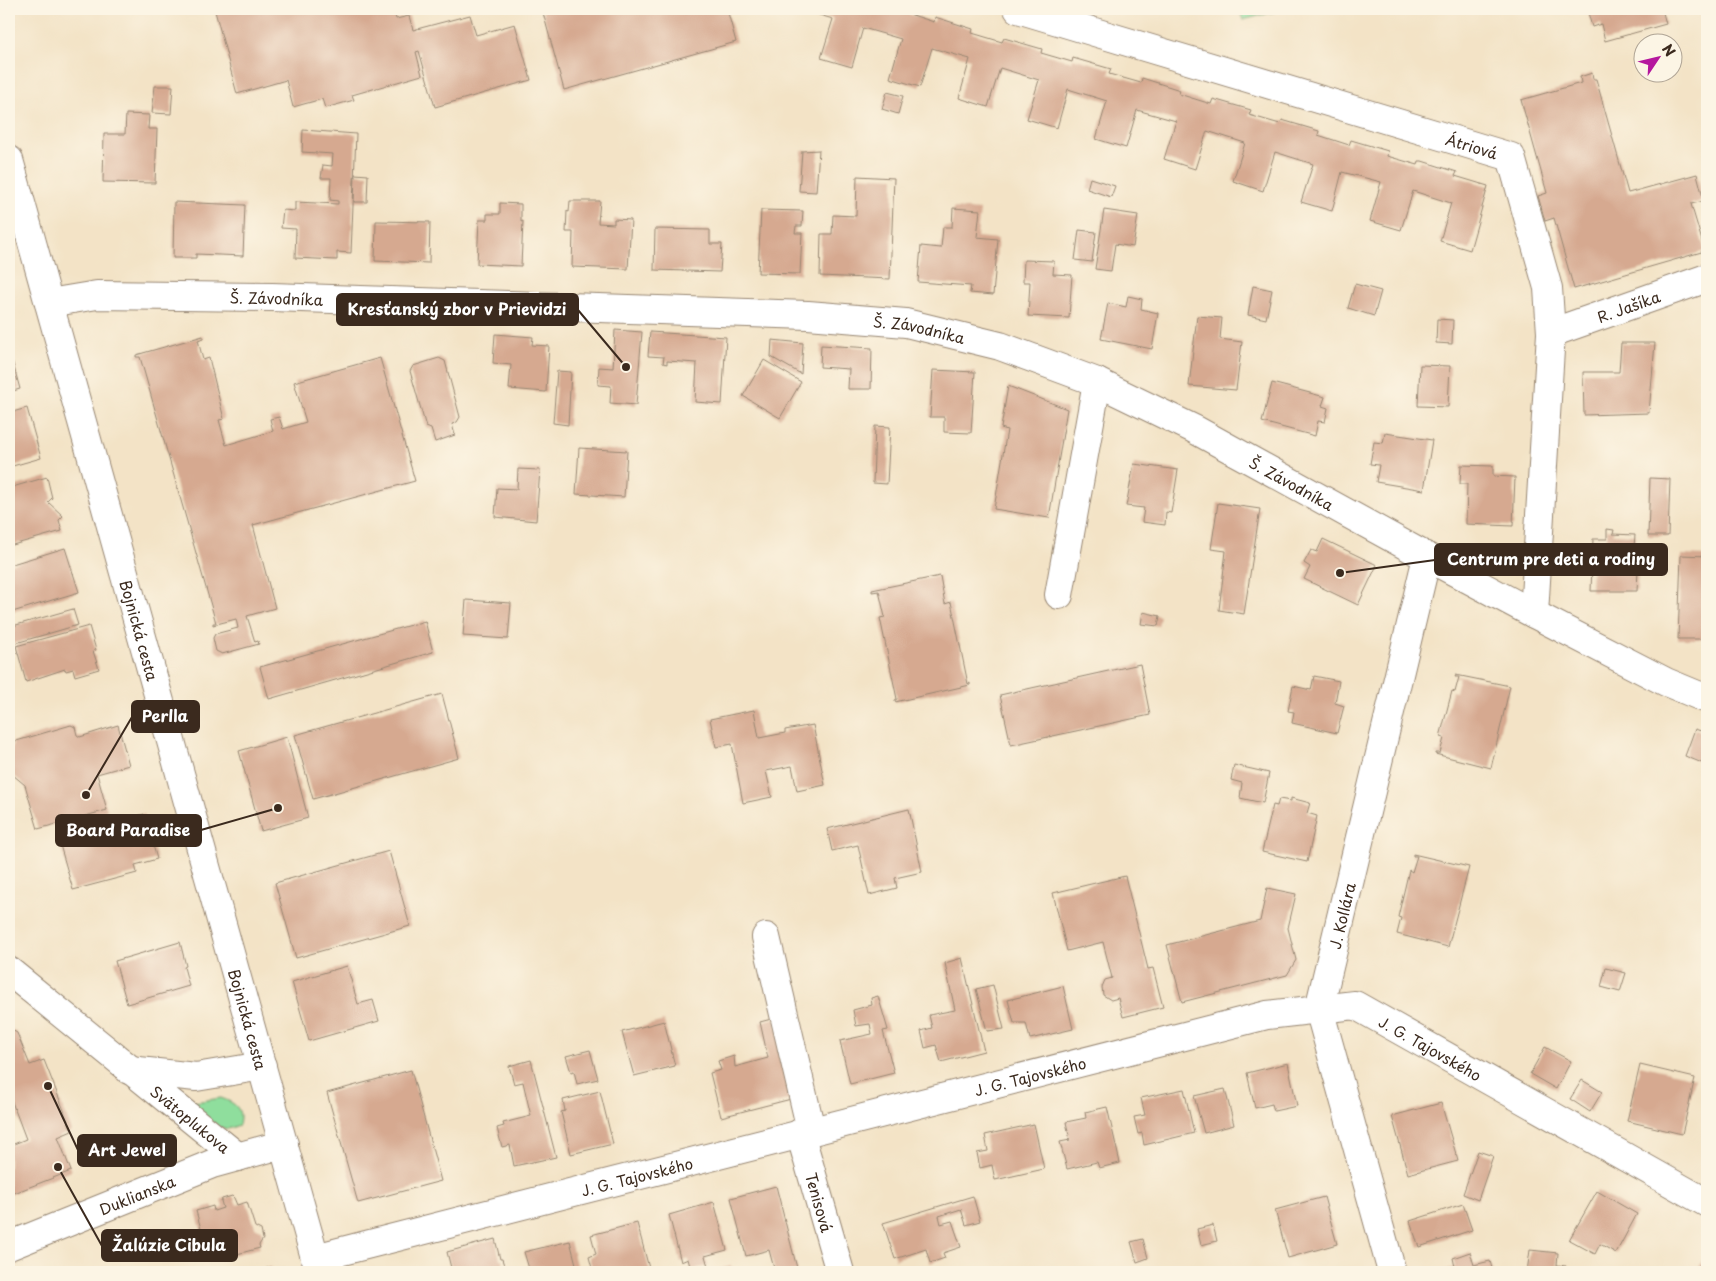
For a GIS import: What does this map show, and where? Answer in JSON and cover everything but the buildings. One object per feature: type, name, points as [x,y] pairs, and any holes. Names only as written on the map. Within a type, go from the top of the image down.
[{"type":"street","name":"Átriová","points":[[1018,9],[1511,157],[1548,288],[1551,333],[1534,614]]},
{"type":"street","name":"Bojnická cesta","points":[[9,160],[317,1265]]},
{"type":"street","name":"R. Jašíka","points":[[1551,333],[1707,278]]},
{"type":"street","name":"Š. Závodníka","points":[[49,302],[96,295],[272,297],[808,315],[906,323],[1000,346],[1097,382],[1194,429],[1426,557],[1534,614],[1666,682],[1707,699]]},
{"type":"street","points":[[1060,595],[1097,382]]},
{"type":"street","name":"J. Kollára","points":[[1392,1272],[1319,1009],[1426,557]]},
{"type":"street","name":"Tenisová","points":[[766,937],[806,1132],[840,1272]]},
{"type":"street","name":"Svätoplukova","points":[[9,971],[238,1157],[284,1144]]},
{"type":"street","name":"J. G. Tajovského","points":[[317,1265],[468,1218],[1266,1015],[1355,1005],[1707,1203]]},
{"type":"street","name":"Svätoplukova","points":[[129,1070],[196,1077],[262,1066]]},
{"type":"street","name":"Duklianska","points":[[9,1246],[212,1164],[238,1157]]},
{"type":"green space","points":[[1239,9],[1285,9],[1243,20]]},
{"type":"green space","points":[[221,1098],[234,1104],[239,1110],[239,1125],[228,1129],[219,1127],[188,1103]]},
{"type":"place","name":"Kresťanský zbor v Prievidzi","points":[[626,367]]},
{"type":"place","name":"Centrum pre deti a rodiny","points":[[1340,573]]},
{"type":"place","name":"Perlla","points":[[86,795]]},
{"type":"place","name":"Board Paradise","points":[[278,808]]},
{"type":"place","name":"Art Jewel","points":[[48,1086]]},
{"type":"place","name":"Žalúzie Cibula","points":[[58,1167]]}]
